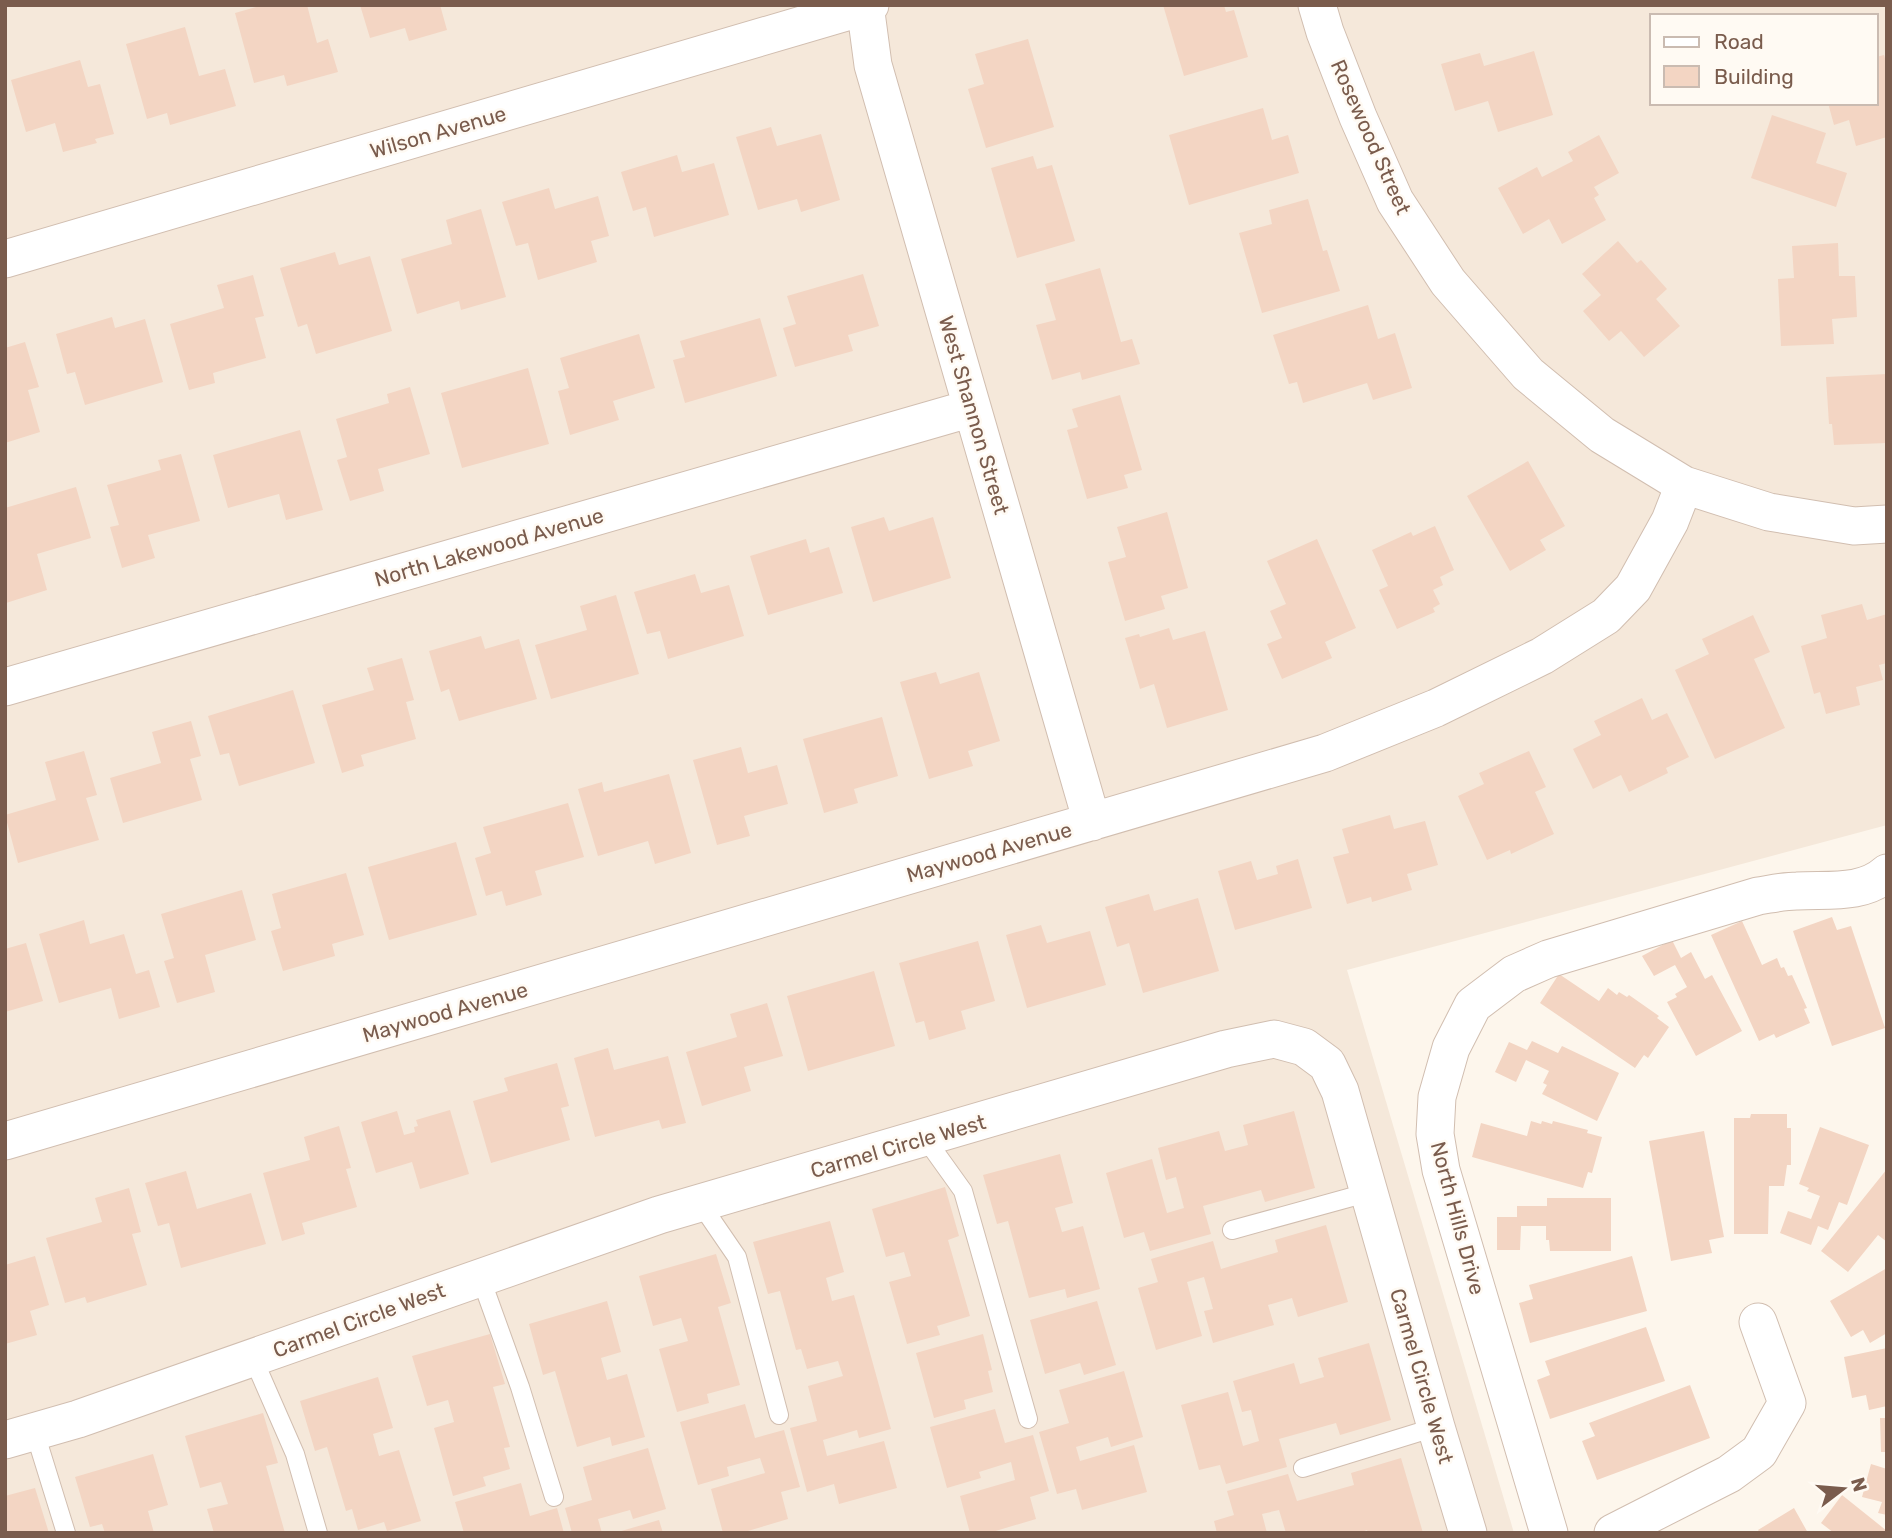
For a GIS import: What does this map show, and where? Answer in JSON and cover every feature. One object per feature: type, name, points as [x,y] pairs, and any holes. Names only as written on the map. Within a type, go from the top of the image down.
[{"type":"street","name":"Rosewood Street","points":[[1317,5],[1358,117],[1395,201],[1448,282],[1528,374],[1602,435],[1684,485]]},
{"type":"street","name":"Wilson Avenue","points":[[5,259],[867,6]]},
{"type":"street","name":"West Shannon Street","points":[[867,6],[873,65],[1092,822]]},
{"type":"street","name":"North Lakewood Avenue","points":[[5,687],[972,408]]},
{"type":"street","points":[[1684,485],[1769,512],[1854,526],[1887,524]]},
{"type":"street","name":"Maywood Avenue","points":[[5,1141],[1325,753],[1436,708],[1542,656],[1606,616],[1633,588],[1670,522],[1684,485]]},
{"type":"street","name":"North Hills Drive","points":[[1549,1533],[1441,1170],[1435,1133],[1437,1097],[1451,1048],[1473,1005],[1514,974],[1548,959],[1758,896],[1794,891],[1855,889],[1879,880],[1887,873]]},
{"type":"street","name":"Carmel Circle West","points":[[20,1436],[253,1359],[480,1276],[700,1203],[1226,1049],[1275,1039],[1304,1047],[1327,1064],[1340,1091],[1468,1533]]},
{"type":"street","points":[[1613,1533],[1729,1474],[1759,1452],[1787,1403],[1758,1322]]},
{"type":"lane","points":[[925,1138],[963,1191],[1028,1419]]},
{"type":"lane","points":[[1232,1230],[1370,1192]]},
{"type":"lane","points":[[700,1203],[737,1257],[779,1415]]},
{"type":"lane","points":[[480,1276],[520,1387],[554,1497]]},
{"type":"lane","points":[[253,1359],[295,1454],[318,1533]]},
{"type":"lane","points":[[1303,1468],[1436,1427]]},
{"type":"lane","points":[[20,1436],[66,1533]]},
{"type":"shaded area","points":[[5,5],[1887,5],[1887,825],[1347,970],[1514,1533],[5,1533]]},
{"type":"building","points":[[256,5],[307,5],[317,43],[328,39],[338,72],[287,86],[284,75],[254,83],[235,13]]},
{"type":"building","points":[[360,5],[440,5],[447,30],[409,41],[405,28],[370,38]]},
{"type":"building","points":[[1163,5],[1224,5],[1226,12],[1234,10],[1248,57],[1184,76]]},
{"type":"building","points":[[185,27],[199,76],[225,69],[236,106],[170,125],[167,113],[147,119],[126,44]]},
{"type":"building","points":[[1028,39],[1054,127],[986,148],[968,89],[984,84],[975,54]]},
{"type":"building","points":[[1534,51],[1553,115],[1498,132],[1488,101],[1455,111],[1441,64],[1480,53],[1484,66]]},
{"type":"building","points":[[1884,55],[1887,65],[1887,137],[1856,146],[1849,120],[1834,125],[1829,105],[1878,105],[1878,56]]},
{"type":"building","points":[[80,60],[88,87],[100,84],[114,134],[95,139],[97,143],[63,152],[55,123],[26,132],[11,80]]},
{"type":"building","points":[[1263,108],[1272,140],[1288,135],[1299,173],[1189,205],[1169,135]]},
{"type":"building","points":[[1772,115],[1826,133],[1816,163],[1847,173],[1836,207],[1751,178]]},
{"type":"building","points":[[771,127],[777,146],[821,134],[840,200],[801,212],[797,199],[758,210],[736,137]]},
{"type":"building","points":[[1599,135],[1619,173],[1594,187],[1599,195],[1594,198],[1606,220],[1562,244],[1549,219],[1523,234],[1498,188],[1537,167],[1542,177],[1573,161],[1568,152]]},
{"type":"building","points":[[677,155],[682,172],[714,163],[729,215],[654,237],[646,207],[633,211],[621,172]]},
{"type":"building","points":[[1033,156],[1037,169],[1052,165],[1075,241],[1017,258],[991,168]]},
{"type":"building","points":[[549,188],[555,209],[598,196],[609,236],[591,241],[597,262],[538,280],[528,243],[516,246],[502,202]]},
{"type":"building","points":[[1308,199],[1323,251],[1327,250],[1340,291],[1262,313],[1239,233],[1272,224],[1269,210]]},
{"type":"building","points":[[481,209],[506,297],[461,310],[459,301],[417,314],[401,259],[452,244],[446,220]]},
{"type":"building","points":[[1618,241],[1637,263],[1641,260],[1667,289],[1656,299],[1680,326],[1644,357],[1621,331],[1609,341],[1583,311],[1601,295],[1582,274]]},
{"type":"building","points":[[1838,243],[1839,276],[1855,276],[1857,317],[1832,319],[1834,344],[1781,346],[1778,279],[1794,278],[1792,246]]},
{"type":"building","points":[[335,252],[339,265],[370,256],[392,331],[316,354],[307,324],[298,327],[280,268]]},
{"type":"building","points":[[1100,268],[1121,342],[1132,339],[1140,364],[1082,380],[1080,372],[1052,380],[1036,325],[1056,320],[1045,284]]},
{"type":"building","points":[[863,274],[879,326],[848,335],[853,351],[795,367],[783,328],[796,324],[787,296]]},
{"type":"building","points":[[253,275],[264,316],[255,318],[266,358],[213,373],[215,383],[189,390],[170,324],[224,308],[217,285]]},
{"type":"building","points":[[1368,305],[1378,339],[1395,333],[1412,388],[1373,400],[1367,383],[1303,403],[1297,382],[1289,384],[1273,335]]},
{"type":"building","points":[[112,317],[115,328],[145,319],[163,382],[85,405],[75,372],[67,374],[56,334]]},
{"type":"building","points":[[760,318],[777,376],[685,403],[673,360],[685,357],[680,341]]},
{"type":"building","points":[[639,334],[655,388],[613,401],[619,420],[570,435],[558,391],[569,388],[560,358]]},
{"type":"building","points":[[25,342],[39,387],[28,390],[40,432],[5,443],[5,348]]},
{"type":"building","points":[[528,368],[549,444],[462,468],[441,393]]},
{"type":"building","points":[[1887,374],[1887,443],[1834,445],[1832,424],[1829,424],[1826,377]]},
{"type":"building","points":[[410,387],[430,454],[378,469],[384,491],[350,501],[337,460],[347,457],[336,419],[389,403],[387,394]]},
{"type":"building","points":[[1120,395],[1142,470],[1124,475],[1128,488],[1087,499],[1067,430],[1078,427],[1072,409]]},
{"type":"building","points":[[300,430],[323,510],[286,520],[279,494],[228,508],[213,455]]},
{"type":"building","points":[[181,454],[200,521],[148,535],[155,558],[122,568],[110,527],[119,525],[107,485],[161,470],[158,460]]},
{"type":"building","points":[[1528,461],[1565,526],[1540,540],[1546,550],[1510,571],[1467,496]]},
{"type":"building","points":[[76,487],[91,538],[37,554],[47,590],[6,603],[5,508]]},
{"type":"building","points":[[1167,512],[1188,588],[1161,596],[1165,609],[1125,621],[1108,562],[1126,557],[1117,527]]},
{"type":"building","points":[[884,517],[889,531],[933,517],[951,578],[873,602],[851,527]]},
{"type":"building","points":[[1435,526],[1454,570],[1440,577],[1443,585],[1433,590],[1440,604],[1433,608],[1435,612],[1397,629],[1379,590],[1388,586],[1372,550],[1411,532],[1413,536]]},
{"type":"building","points":[[806,539],[810,553],[829,547],[843,593],[768,615],[750,556]]},
{"type":"building","points":[[1317,539],[1356,628],[1325,642],[1332,658],[1282,679],[1267,644],[1282,638],[1270,611],[1286,604],[1267,561]]},
{"type":"building","points":[[695,574],[701,593],[729,585],[744,636],[668,659],[660,631],[647,634],[634,592]]},
{"type":"building","points":[[616,595],[639,674],[551,699],[535,645],[587,630],[580,606]]},
{"type":"building","points":[[1862,604],[1867,620],[1887,614],[1887,663],[1879,665],[1883,680],[1856,687],[1860,705],[1826,714],[1820,692],[1814,694],[1801,646],[1827,638],[1821,615]]},
{"type":"building","points":[[1753,615],[1770,652],[1754,659],[1785,728],[1715,759],[1675,670],[1709,654],[1702,639]]},
{"type":"building","points":[[1169,628],[1173,640],[1205,631],[1228,710],[1167,728],[1154,684],[1140,689],[1125,638],[1139,634],[1140,637]]},
{"type":"building","points":[[481,636],[485,649],[519,639],[537,699],[459,721],[449,689],[441,692],[429,651]]},
{"type":"building","points":[[402,658],[414,700],[406,702],[416,739],[361,755],[364,766],[342,773],[322,705],[374,690],[367,668]]},
{"type":"building","points":[[936,672],[940,684],[979,672],[1000,741],[968,751],[973,766],[929,779],[900,682]]},
{"type":"building","points":[[293,690],[315,763],[239,786],[229,753],[220,755],[208,716]]},
{"type":"building","points":[[1642,698],[1652,720],[1667,713],[1689,757],[1666,768],[1668,773],[1629,792],[1621,775],[1593,789],[1573,749],[1601,735],[1594,721]]},
{"type":"building","points":[[882,717],[898,776],[854,789],[858,803],[824,813],[803,739]]},
{"type":"building","points":[[191,721],[201,756],[190,759],[202,800],[123,823],[110,778],[161,763],[152,732]]},
{"type":"building","points":[[741,747],[748,773],[777,765],[788,804],[744,816],[750,836],[717,845],[693,760]]},
{"type":"building","points":[[84,751],[97,795],[86,798],[99,840],[18,863],[5,815],[56,800],[45,762]]},
{"type":"building","points":[[1529,751],[1546,787],[1535,792],[1554,834],[1511,854],[1510,850],[1487,860],[1458,796],[1484,784],[1479,773]]},
{"type":"building","points":[[669,774],[691,853],[655,864],[648,841],[598,856],[578,789],[602,782],[604,792]]},
{"type":"building","points":[[568,803],[584,857],[535,871],[542,895],[506,906],[502,891],[486,896],[475,858],[491,853],[483,827]]},
{"type":"building","points":[[1390,815],[1394,829],[1425,821],[1438,865],[1407,874],[1412,890],[1372,902],[1371,897],[1347,904],[1333,857],[1349,853],[1342,829]]},
{"type":"building","points":[[456,842],[477,915],[389,940],[368,867]]},
{"type":"building","points":[[1298,859],[1312,908],[1235,930],[1218,871],[1251,861],[1257,880],[1278,874],[1276,866]]},
{"type":"building","points":[[346,873],[364,935],[332,944],[335,956],[283,971],[271,931],[281,928],[272,894]]},
{"type":"building","points":[[242,890],[256,940],[205,955],[215,992],[177,1003],[164,961],[174,958],[161,914]]},
{"type":"building","points":[[1149,894],[1154,911],[1198,898],[1219,971],[1143,993],[1129,943],[1117,947],[1105,907]]},
{"type":"building","points":[[1832,917],[1837,930],[1851,926],[1885,1028],[1832,1046],[1793,931]]},
{"type":"building","points":[[84,920],[90,944],[124,934],[136,974],[149,970],[160,1007],[119,1019],[111,988],[59,1003],[39,934]]},
{"type":"building","points":[[1742,921],[1762,965],[1777,958],[1788,976],[1792,975],[1807,1008],[1804,1009],[1810,1023],[1776,1038],[1774,1034],[1759,1041],[1711,935]]},
{"type":"building","points":[[1041,925],[1047,943],[1090,931],[1106,985],[1027,1008],[1006,935]]},
{"type":"building","points":[[1672,940],[1681,958],[1691,952],[1705,979],[1712,975],[1742,1031],[1696,1056],[1667,1002],[1687,987],[1675,965],[1654,976],[1642,956]]},
{"type":"building","points":[[978,941],[995,1001],[961,1011],[966,1029],[929,1040],[924,1021],[916,1023],[899,963]]},
{"type":"building","points":[[26,943],[43,1001],[5,1012],[5,949]]},
{"type":"building","points":[[874,971],[895,1046],[808,1071],[787,996]]},
{"type":"building","points":[[1559,974],[1599,1001],[1608,988],[1617,995],[1619,992],[1627,997],[1629,995],[1659,1016],[1657,1018],[1669,1027],[1648,1058],[1644,1055],[1635,1068],[1540,1003]]},
{"type":"building","points":[[767,1003],[783,1056],[744,1067],[751,1091],[702,1106],[686,1052],[737,1037],[730,1014]]},
{"type":"building","points":[[1532,1041],[1558,1053],[1562,1046],[1619,1073],[1597,1121],[1542,1094],[1547,1085],[1543,1083],[1549,1071],[1526,1060],[1516,1082],[1495,1072],[1509,1042],[1527,1050]]},
{"type":"building","points":[[608,1048],[614,1070],[668,1056],[686,1123],[662,1129],[659,1120],[595,1137],[574,1058]]},
{"type":"building","points":[[557,1063],[569,1106],[561,1108],[570,1140],[491,1163],[473,1101],[508,1091],[504,1078]]},
{"type":"building","points":[[450,1110],[469,1174],[420,1189],[412,1162],[376,1173],[361,1122],[397,1111],[404,1135],[415,1132],[414,1127],[418,1126],[416,1120]]},
{"type":"building","points":[[1294,1111],[1315,1188],[1265,1202],[1261,1190],[1203,1206],[1211,1234],[1150,1251],[1144,1232],[1124,1238],[1106,1173],[1152,1159],[1167,1213],[1184,1208],[1176,1177],[1166,1180],[1158,1148],[1219,1131],[1225,1151],[1248,1145],[1243,1125]]},
{"type":"building","points":[[1751,1114],[1787,1114],[1787,1128],[1791,1128],[1791,1165],[1787,1165],[1784,1186],[1769,1186],[1768,1234],[1734,1234],[1734,1118],[1750,1118]]},
{"type":"building","points":[[1531,1121],[1552,1124],[1553,1121],[1588,1130],[1587,1133],[1602,1137],[1592,1173],[1588,1172],[1583,1188],[1472,1157],[1481,1123],[1527,1136]]},
{"type":"building","points":[[339,1126],[351,1168],[346,1169],[357,1207],[302,1223],[305,1234],[282,1241],[263,1173],[310,1160],[304,1137]]},
{"type":"building","points":[[1820,1127],[1869,1145],[1847,1205],[1839,1202],[1828,1230],[1818,1226],[1811,1245],[1780,1233],[1788,1211],[1811,1219],[1820,1196],[1807,1191],[1809,1188],[1799,1184]]},
{"type":"building","points":[[1704,1131],[1724,1237],[1709,1240],[1712,1253],[1671,1261],[1649,1141]]},
{"type":"building","points":[[1060,1154],[1073,1203],[1055,1208],[1062,1232],[1083,1226],[1100,1289],[1067,1298],[1065,1289],[1029,1298],[1008,1221],[997,1224],[983,1175]]},
{"type":"building","points":[[1887,1169],[1887,1242],[1878,1235],[1848,1272],[1821,1251]]},
{"type":"building","points":[[186,1171],[197,1209],[251,1193],[266,1244],[181,1268],[169,1223],[158,1226],[145,1183]]},
{"type":"building","points":[[945,1187],[959,1236],[948,1240],[970,1316],[937,1326],[940,1335],[907,1344],[889,1282],[911,1276],[904,1252],[886,1257],[872,1209]]},
{"type":"building","points":[[129,1188],[141,1232],[132,1234],[147,1285],[87,1303],[85,1297],[65,1303],[46,1238],[102,1222],[95,1198]]},
{"type":"building","points":[[1547,1198],[1611,1198],[1611,1251],[1550,1251],[1549,1240],[1546,1240],[1546,1226],[1521,1226],[1520,1250],[1497,1250],[1497,1217],[1517,1217],[1517,1206],[1547,1206]]},
{"type":"building","points":[[830,1221],[844,1272],[826,1278],[832,1301],[854,1295],[891,1429],[859,1438],[857,1430],[823,1440],[827,1456],[884,1441],[897,1488],[839,1504],[834,1484],[807,1492],[790,1428],[817,1421],[808,1386],[843,1376],[838,1361],[807,1369],[801,1349],[796,1350],[780,1291],[768,1294],[753,1242]]},
{"type":"building","points":[[1326,1225],[1348,1302],[1298,1317],[1292,1298],[1268,1305],[1274,1325],[1213,1343],[1204,1311],[1213,1309],[1204,1277],[1187,1282],[1202,1336],[1156,1350],[1138,1288],[1158,1282],[1151,1259],[1213,1241],[1221,1269],[1278,1252],[1275,1240]]},
{"type":"building","points":[[716,1254],[731,1303],[718,1307],[740,1385],[707,1394],[709,1403],[677,1412],[659,1349],[688,1341],[681,1318],[653,1326],[639,1276]]},
{"type":"building","points":[[35,1256],[49,1305],[30,1311],[37,1335],[5,1344],[5,1265]]},
{"type":"building","points":[[1632,1256],[1647,1311],[1530,1343],[1519,1303],[1533,1299],[1529,1285]]},
{"type":"building","points":[[1887,1268],[1887,1333],[1870,1343],[1863,1330],[1851,1337],[1830,1301]]},
{"type":"building","points":[[607,1301],[621,1352],[601,1358],[607,1380],[627,1374],[645,1437],[612,1446],[610,1437],[577,1447],[555,1371],[543,1375],[529,1324]]},
{"type":"building","points":[[1097,1301],[1116,1365],[1084,1375],[1080,1363],[1045,1374],[1030,1320]]},
{"type":"building","points":[[1646,1327],[1665,1381],[1550,1419],[1537,1380],[1550,1375],[1545,1361]]},
{"type":"building","points":[[490,1334],[505,1384],[493,1387],[510,1447],[504,1448],[510,1469],[483,1477],[486,1486],[453,1496],[434,1428],[454,1422],[448,1400],[427,1406],[412,1356]]},
{"type":"building","points":[[983,1334],[992,1370],[988,1371],[993,1392],[964,1400],[966,1409],[934,1418],[916,1353]]},
{"type":"building","points":[[1369,1343],[1391,1420],[1340,1435],[1336,1423],[1279,1439],[1287,1467],[1226,1484],[1220,1465],[1199,1470],[1181,1405],[1228,1392],[1243,1446],[1259,1441],[1251,1410],[1242,1412],[1233,1381],[1294,1363],[1300,1384],[1324,1377],[1318,1358]]},
{"type":"building","points":[[1887,1348],[1887,1406],[1869,1410],[1866,1395],[1852,1398],[1844,1357]]},
{"type":"building","points":[[1124,1371],[1143,1437],[1111,1447],[1108,1437],[1076,1447],[1080,1461],[1134,1445],[1147,1492],[1082,1510],[1076,1489],[1057,1494],[1039,1432],[1069,1423],[1059,1390]]},
{"type":"building","points":[[378,1377],[393,1428],[373,1434],[379,1456],[399,1450],[421,1521],[387,1531],[384,1522],[358,1530],[352,1509],[346,1511],[327,1447],[315,1451],[300,1401]]},
{"type":"building","points":[[1690,1385],[1710,1438],[1597,1480],[1582,1441],[1595,1436],[1589,1423]]},
{"type":"building","points":[[745,1404],[755,1438],[784,1430],[800,1487],[781,1492],[788,1519],[741,1533],[723,1533],[711,1489],[765,1473],[760,1458],[727,1467],[729,1476],[698,1485],[680,1422]]},
{"type":"building","points":[[995,1409],[1005,1443],[1033,1435],[1049,1491],[1030,1497],[1036,1519],[989,1533],[970,1533],[960,1496],[1015,1480],[1011,1462],[979,1472],[981,1478],[947,1488],[930,1427]]},
{"type":"building","points":[[263,1413],[278,1463],[266,1466],[285,1533],[214,1533],[207,1509],[228,1504],[221,1482],[200,1488],[185,1436]]},
{"type":"building","points":[[1880,1418],[1887,1418],[1887,1452],[1881,1452]]},
{"type":"building","points":[[648,1448],[666,1509],[633,1519],[630,1510],[598,1519],[602,1533],[572,1533],[565,1508],[592,1500],[583,1467]]},
{"type":"building","points":[[153,1454],[168,1505],[148,1511],[154,1533],[105,1533],[102,1524],[90,1527],[75,1477]]},
{"type":"building","points":[[1401,1458],[1423,1533],[1368,1533],[1367,1530],[1359,1533],[1286,1533],[1279,1510],[1262,1514],[1267,1533],[1217,1533],[1214,1521],[1234,1515],[1227,1491],[1288,1474],[1297,1501],[1354,1485],[1351,1473]]},
{"type":"building","points":[[1871,1464],[1887,1469],[1887,1515],[1878,1513],[1882,1502],[1862,1497]]},
{"type":"building","points":[[521,1483],[530,1516],[557,1508],[564,1533],[464,1533],[455,1502]]},
{"type":"building","points":[[35,1488],[49,1533],[5,1533],[5,1496]]},
{"type":"building","points":[[1842,1495],[1887,1533],[1834,1533],[1821,1523]]},
{"type":"building","points":[[1794,1508],[1808,1533],[1760,1533],[1758,1530]]},
{"type":"building","points":[[659,1520],[663,1533],[618,1533],[618,1532]]}]
